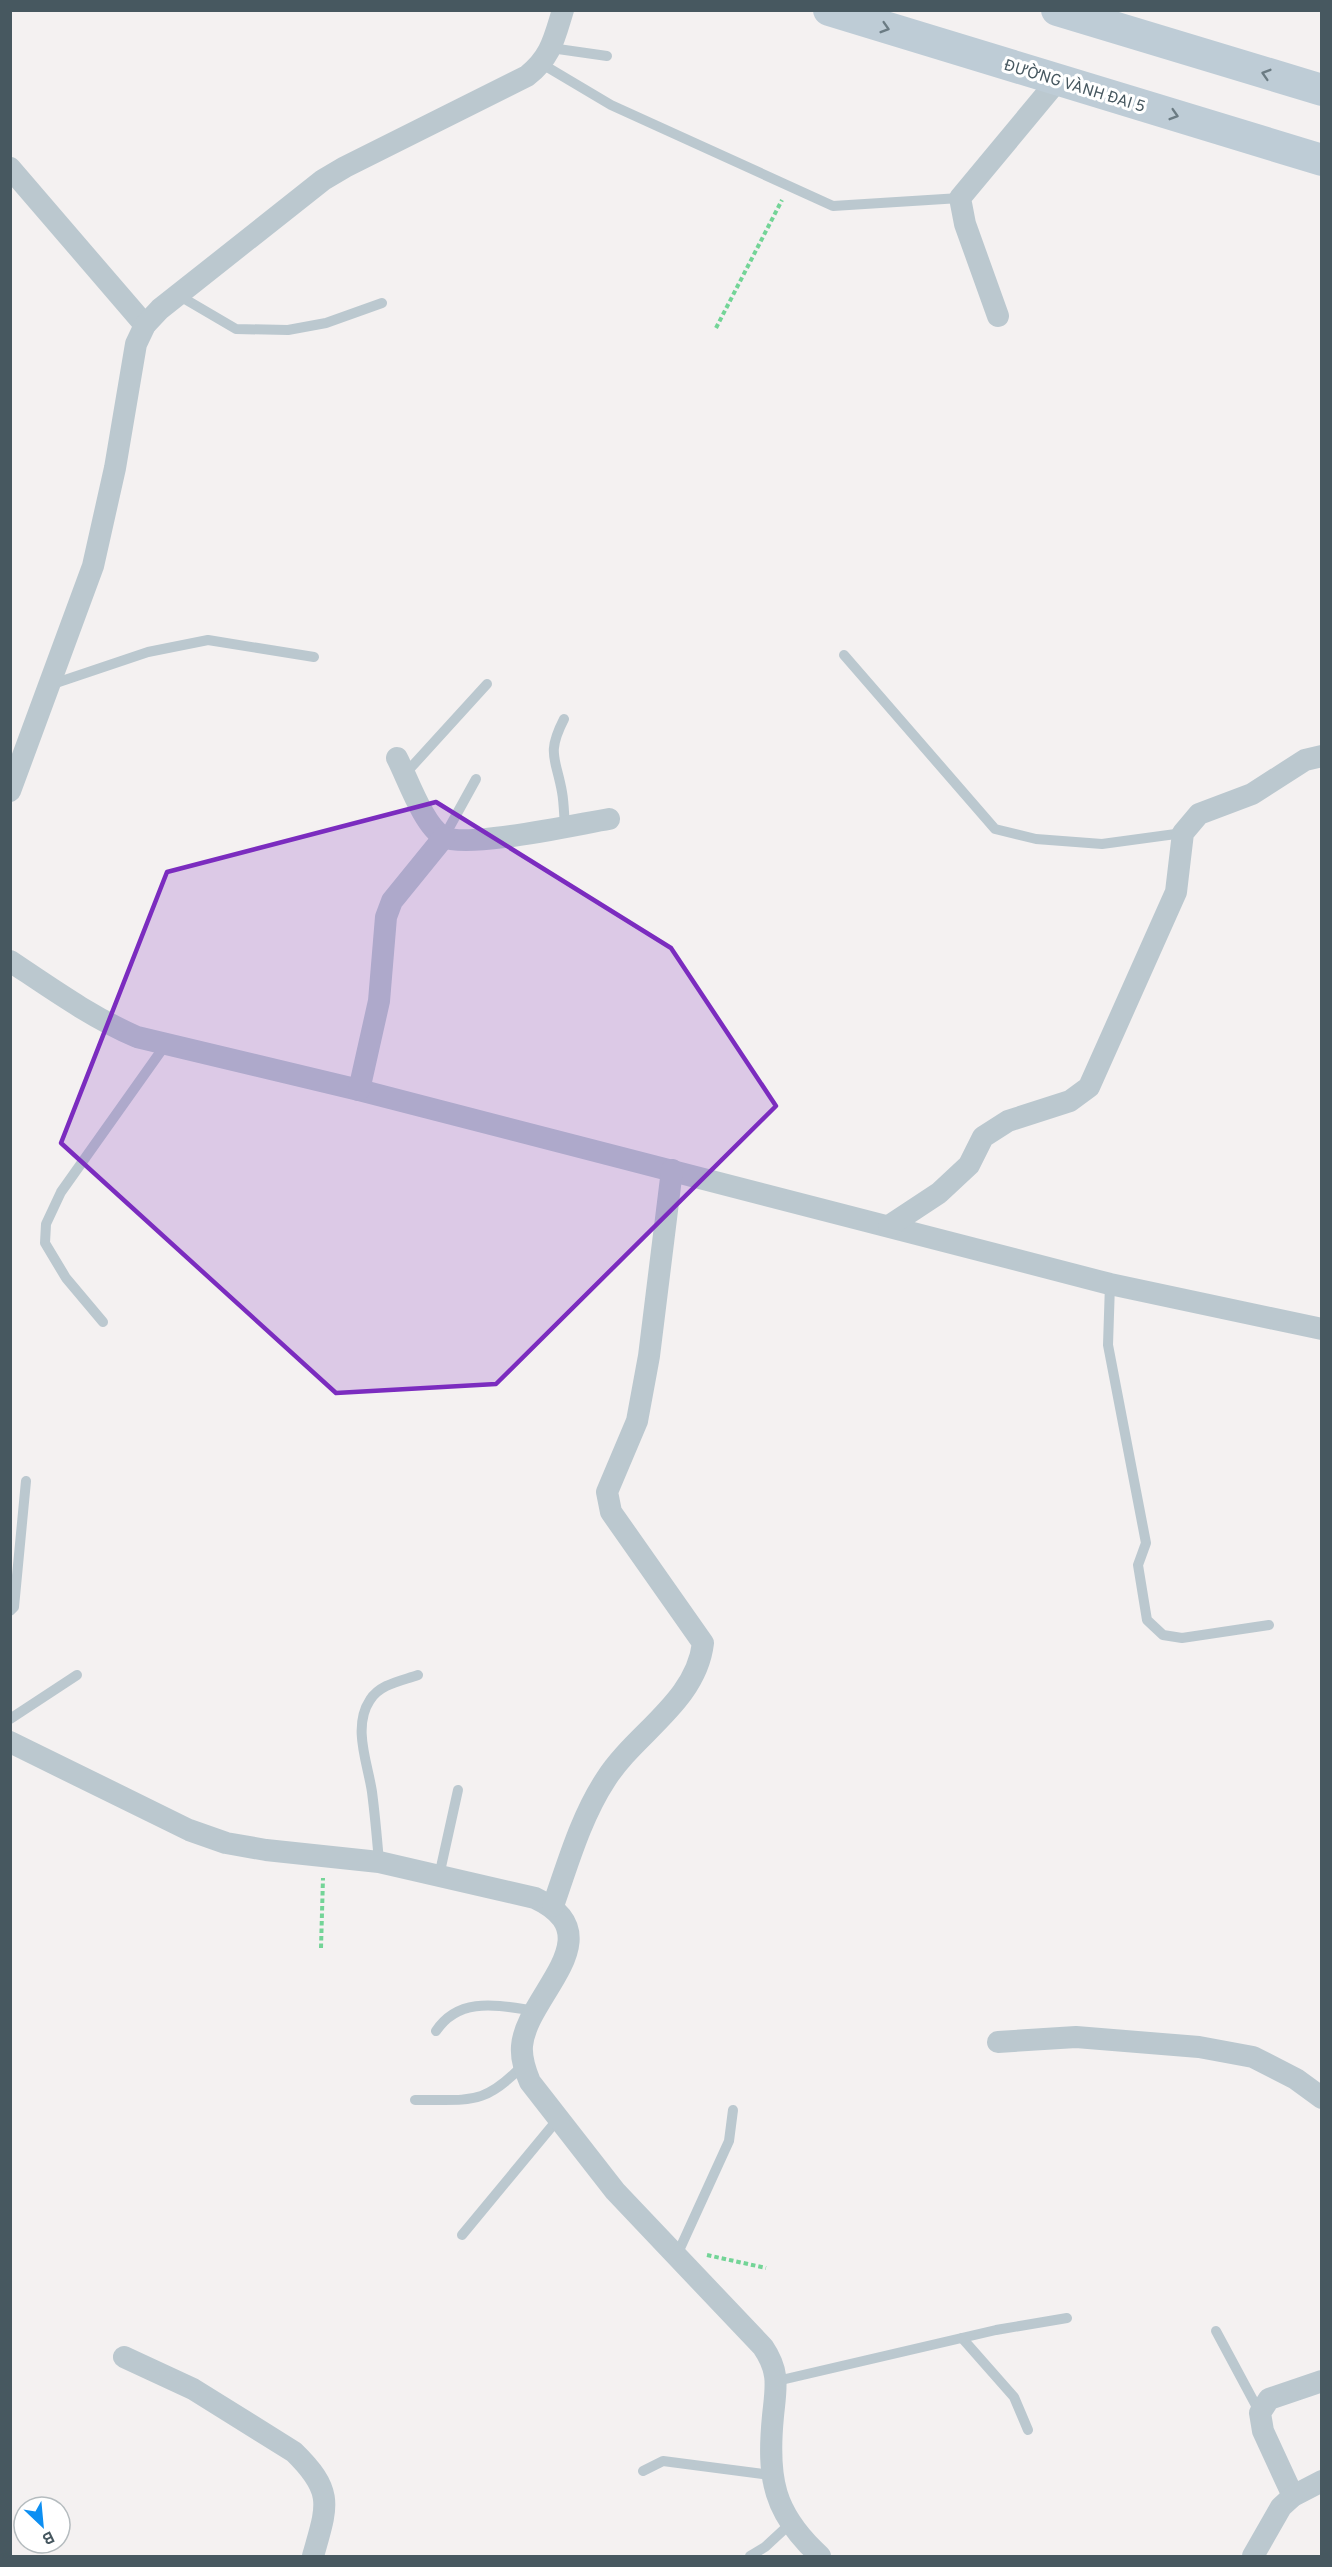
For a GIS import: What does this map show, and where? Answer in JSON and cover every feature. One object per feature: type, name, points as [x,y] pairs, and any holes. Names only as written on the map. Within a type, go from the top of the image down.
[{"type":"main road","name":"ĐƯỜNG VÀNH ĐAI 5","points":[[829,10],[1322,160]]},
{"type":"main road","points":[[1057,10],[1322,90]]},
{"type":"street","points":[[10,791],[93,566],[115,468],[136,344],[145,325],[178,295],[323,180],[345,166],[526,76],[547,56],[563,10]]},
{"type":"street","points":[[998,316],[965,224],[960,198],[1058,80]]},
{"type":"street","points":[[10,168],[145,325]]},
{"type":"street","points":[[889,1226],[939,1193],[969,1166],[983,1137],[1008,1120],[1070,1101],[1089,1087],[1176,892],[1183,833],[1199,814],[1251,794],[1305,760],[1322,756]]},
{"type":"street","points":[[401,766],[430,824],[444,837],[482,840],[609,819]]},
{"type":"street","points":[[359,1090],[379,1001],[386,917],[392,901],[444,837]]},
{"type":"street","points":[[10,961],[106,1023],[137,1036],[359,1090],[1110,1284],[1322,1329]]},
{"type":"street","points":[[553,1906],[586,1817],[607,1778],[668,1711],[700,1664],[703,1642],[611,1512],[607,1492],[637,1420],[649,1356],[672,1170]]},
{"type":"street","points":[[10,1742],[189,1830],[226,1843],[379,1862],[535,1898],[553,1906],[563,1919],[568,1936],[566,1958],[522,2045],[523,2065],[530,2082],[615,2191],[678,2252],[763,2347],[774,2363],[777,2381],[770,2448],[771,2475],[777,2499],[790,2524],[820,2556]]},
{"type":"street","points":[[998,2042],[1076,2037],[1199,2047],[1253,2057],[1296,2079],[1322,2098]]},
{"type":"street","points":[[124,2357],[193,2389],[294,2452],[305,2463],[318,2479],[326,2497],[326,2512],[313,2556]]},
{"type":"street","points":[[1293,2496],[1263,2431],[1260,2413],[1269,2399],[1322,2381]]},
{"type":"street","points":[[1253,2556],[1281,2507],[1293,2496],[1322,2481]]},
{"type":"lane","points":[[547,56],[607,56]]},
{"type":"lane","points":[[547,56],[611,105],[834,206],[960,198]]},
{"type":"lane","points":[[178,295],[236,329],[288,330],[326,323],[382,303]]},
{"type":"lane","points":[[49,686],[148,652],[208,640],[314,657]]},
{"type":"lane","points":[[843,655],[995,829],[1036,839],[1102,844],[1183,833]]},
{"type":"lane","points":[[401,766],[487,684]]},
{"type":"lane","points":[[564,719],[555,736],[552,757],[562,792],[565,826]]},
{"type":"lane","points":[[444,837],[476,779]]},
{"type":"lane","points":[[104,1322],[66,1278],[45,1243],[46,1224],[61,1192],[166,1044]]},
{"type":"lane","points":[[1110,1284],[1108,1345],[1146,1543],[1138,1565],[1147,1620],[1162,1635],[1182,1638],[1269,1625]]},
{"type":"lane","points":[[10,1611],[14,1606],[26,1481]]},
{"type":"lane","points":[[10,1719],[77,1674]]},
{"type":"lane","points":[[379,1862],[372,1790],[362,1729],[365,1711],[370,1700],[381,1688],[418,1675]]},
{"type":"lane","points":[[438,1876],[458,1790]]},
{"type":"lane","points":[[435,2031],[443,2019],[454,2012],[480,2004],[538,2011]]},
{"type":"lane","points":[[415,2100],[476,2099],[504,2085],[523,2065]]},
{"type":"lane","points":[[678,2252],[729,2141],[732,2110]]},
{"type":"lane","points":[[462,2235],[558,2119]]},
{"type":"lane","points":[[777,2381],[962,2338],[1067,2318]]},
{"type":"lane","points":[[1216,2331],[1260,2413]]},
{"type":"lane","points":[[962,2338],[990,2366],[1014,2397],[1028,2430]]},
{"type":"lane","points":[[643,2470],[663,2461],[771,2475]]},
{"type":"lane","points":[[750,2556],[765,2547],[790,2524]]},
{"type":"path","points":[[716,328],[789,186]]},
{"type":"path","points":[[321,1948],[323,1856]]},
{"type":"path","points":[[678,2252],[766,2268]]},
{"type":"highlighted area","points":[[436,802],[671,948],[776,1106],[496,1384],[336,1393],[61,1143],[167,872]]}]
